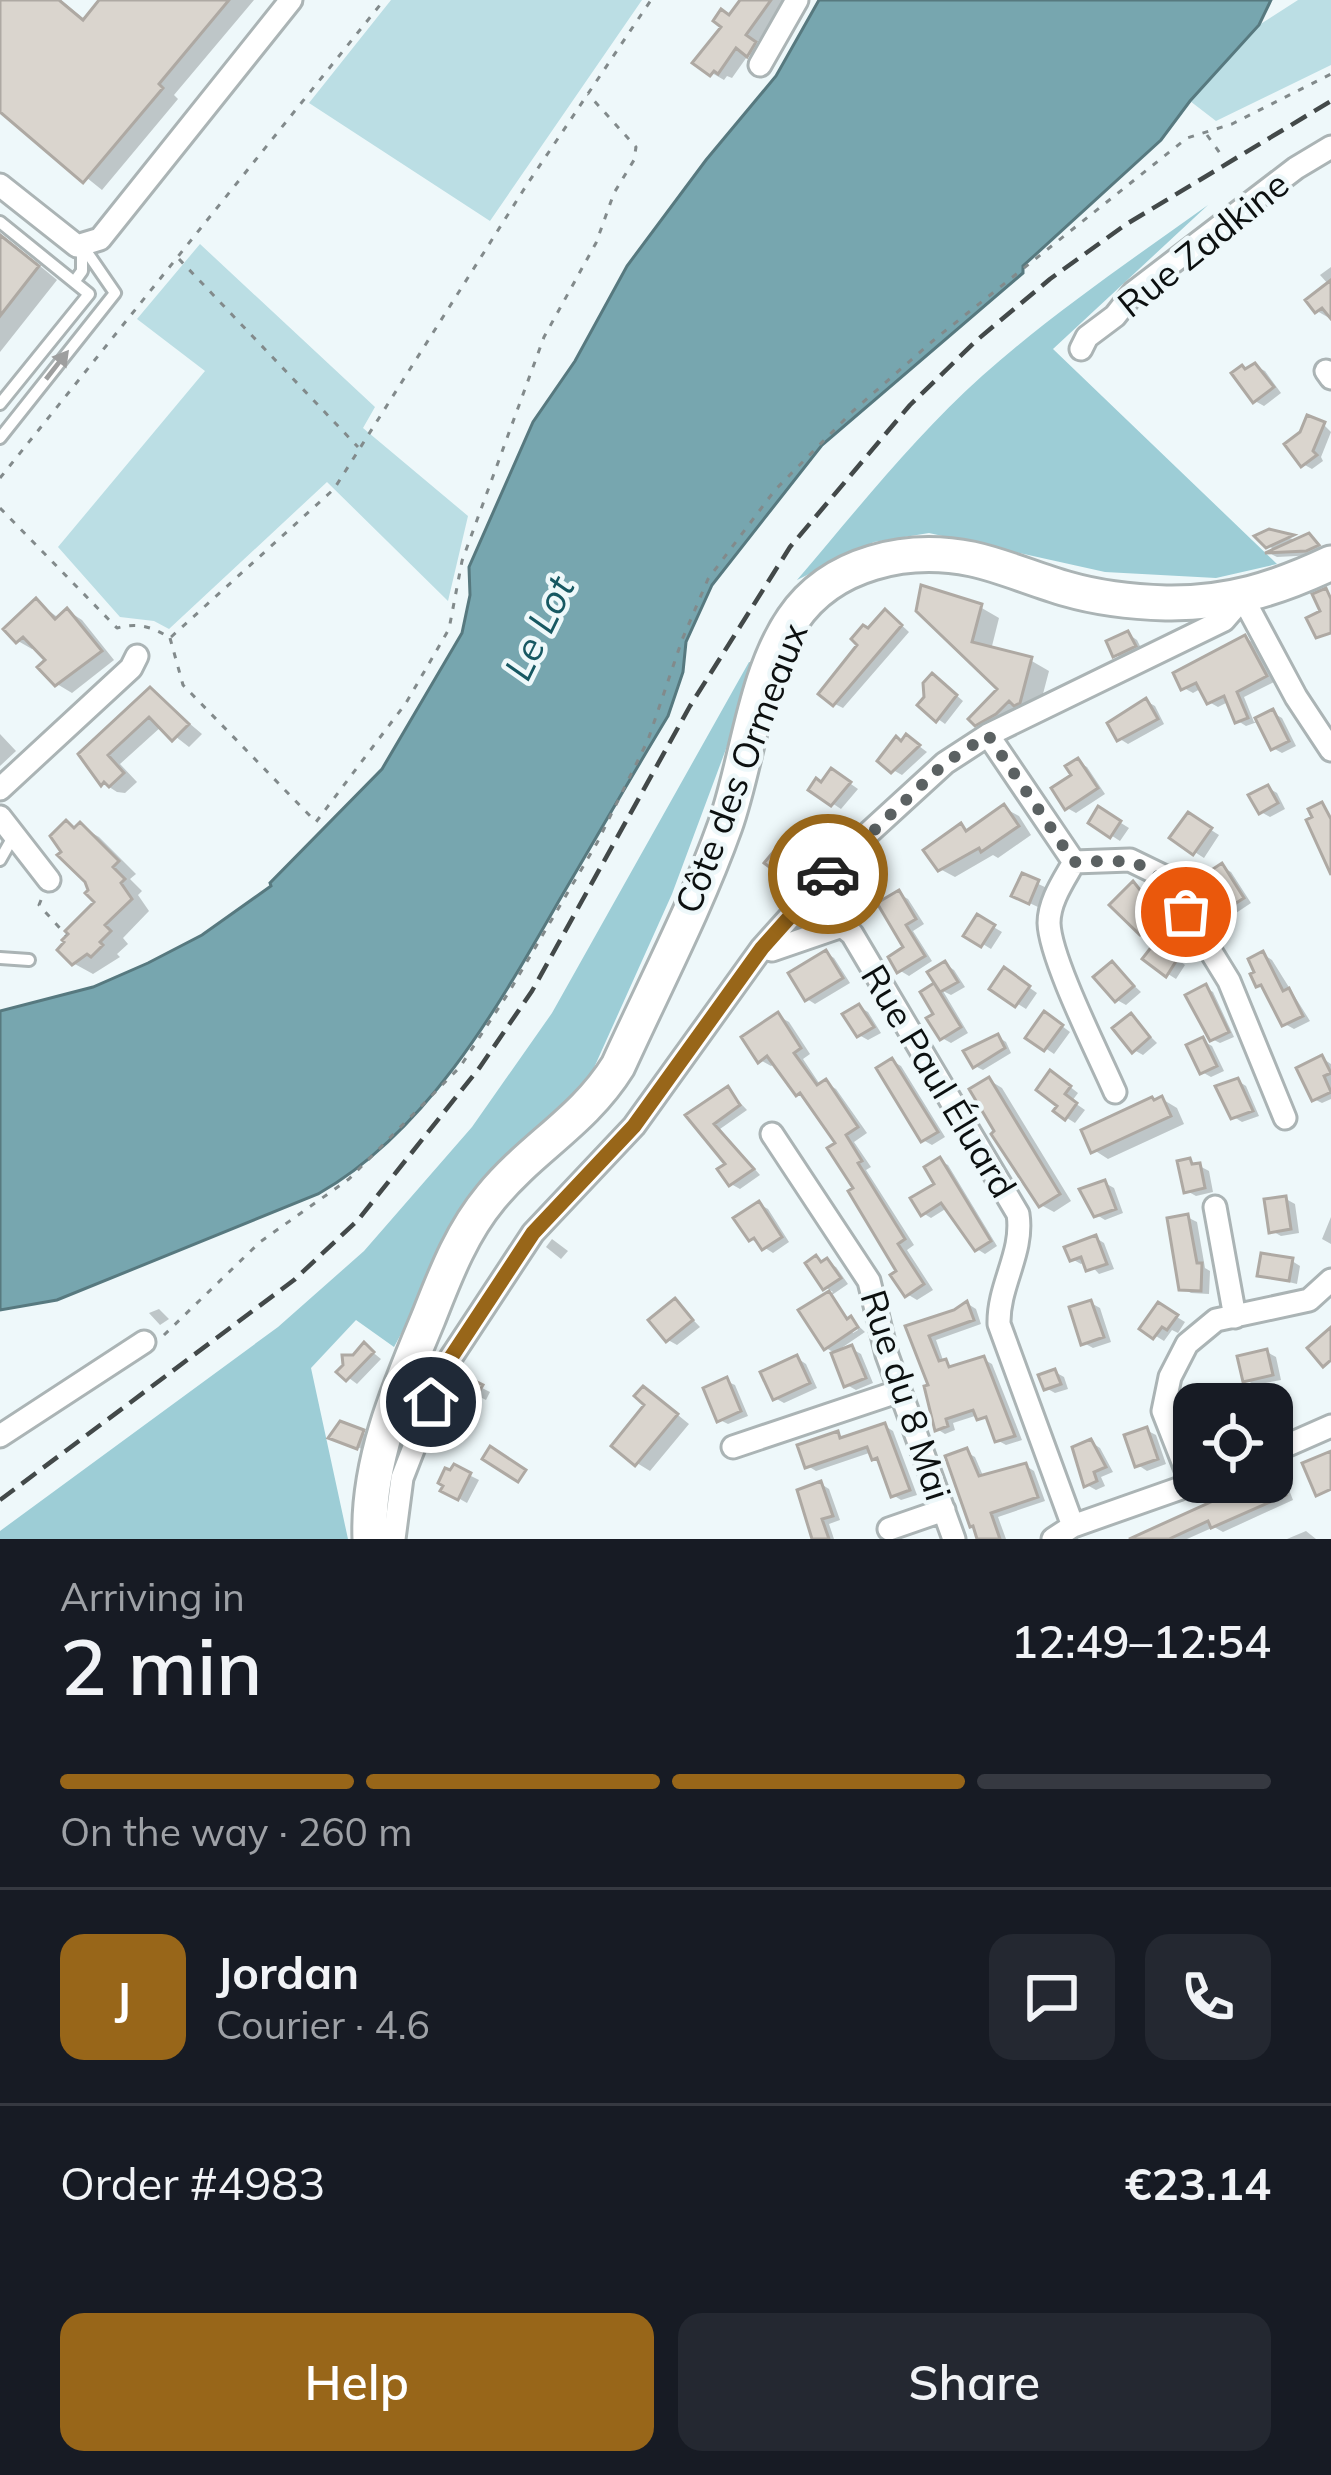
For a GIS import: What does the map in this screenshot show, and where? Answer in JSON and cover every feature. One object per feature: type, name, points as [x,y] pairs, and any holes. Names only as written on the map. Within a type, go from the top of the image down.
[{"type":"main road","name":"Côte des Ormeaux","points":[[370,1539],[375,1484],[392,1406],[456,1249],[506,1180],[597,1099],[618,1066],[723,832],[777,653],[792,620],[812,596],[846,573],[877,560],[916,554],[971,559],[1071,590],[1163,603],[1243,598],[1331,563]]},
{"type":"street","points":[[0,184],[77,246],[100,239],[291,0]]},
{"type":"street","points":[[760,65],[797,0]]},
{"type":"street","name":"Rue Zadkine","points":[[1081,349],[1087,337],[1115,316],[1135,292],[1331,146]]},
{"type":"street","points":[[394,1539],[402,1478],[446,1365],[533,1233],[634,1126],[762,948],[851,849],[945,763],[988,735],[1225,620],[1243,598],[1296,697],[1331,750]]},
{"type":"street","points":[[0,789],[131,668],[137,656]]},
{"type":"street","points":[[988,735],[1074,862]]},
{"type":"street","points":[[7,825],[49,880]]},
{"type":"street","points":[[1074,862],[1130,860],[1165,877],[1229,981],[1286,1118]]},
{"type":"street","points":[[1074,862],[1053,901],[1049,924],[1062,969],[1115,1093]]},
{"type":"street","name":"Rue Paul Éluard","points":[[762,948],[772,950],[842,926],[852,934],[1018,1214],[1018,1250],[998,1306],[999,1324],[1073,1526]]},
{"type":"street","name":"Rue du 8 Mai","points":[[772,1134],[869,1280],[900,1390],[954,1539]]},
{"type":"street","points":[[1215,1208],[1235,1317]]},
{"type":"street","points":[[1173,1434],[1163,1411],[1170,1377],[1187,1344],[1216,1320],[1309,1300],[1331,1280]]},
{"type":"street","points":[[0,1436],[144,1342]]},
{"type":"street","points":[[733,1447],[900,1390]]},
{"type":"street","points":[[1293,1443],[1331,1426]]},
{"type":"street","points":[[1053,1539],[1073,1526],[1173,1491]]},
{"type":"street","points":[[889,1529],[944,1510]]},
{"type":"lane","points":[[0,222],[89,293],[0,404]]},
{"type":"lane","points":[[74,282],[82,271],[82,245]]},
{"type":"lane","points":[[0,438],[115,292],[82,245]]},
{"type":"lane","points":[[0,860],[7,825]]},
{"type":"lane","points":[[0,958],[29,960]]},
{"type":"path","points":[[0,478],[384,0]]},
{"type":"path","points":[[170,638],[334,489],[651,0]]},
{"type":"path","points":[[144,1342],[161,1338],[260,1242],[350,1179],[460,1067],[597,843],[648,740],[708,579],[775,490],[854,411],[935,340],[1187,139],[1331,74]]},
{"type":"path","points":[[0,508],[118,628],[140,625],[170,638],[183,685],[316,822],[406,703],[449,629],[462,561],[544,337],[596,243],[614,193],[634,160],[636,147],[588,94]]},
{"type":"path","points":[[1205,133],[1222,156]]},
{"type":"path","points":[[177,258],[358,447]]},
{"type":"path","points":[[49,880],[39,905],[65,933]]},
{"type":"shaded area","points":[[391,0],[642,0],[490,221],[309,103]]},
{"type":"shaded area","points":[[1298,0],[1331,0],[1331,65],[1216,121],[1190,101],[1259,25]]},
{"type":"shaded area","points":[[1208,205],[1053,349],[1277,564],[1216,578],[1105,572],[929,533],[874,542],[797,580],[909,449],[982,376],[1064,309]]},
{"type":"shaded area","points":[[200,244],[375,407],[363,428],[468,516],[448,601],[327,482],[169,629],[154,621],[120,617],[58,547],[205,371],[137,319]]},
{"type":"shaded area","points":[[749,662],[758,663],[672,894],[584,1090],[422,1295],[394,1347],[356,1320],[311,1368],[348,1539],[0,1539],[0,1531],[278,1327],[364,1251],[472,1127],[552,1013]]},
{"type":"water","name":"Le Lot","points":[[819,0],[1271,0],[1259,25],[1161,140],[1023,266],[1023,273],[822,445],[712,585],[686,642],[683,672],[668,716],[486,1023],[394,1137],[318,1194],[57,1300],[0,1310],[0,1011],[93,987],[202,935],[271,886],[382,769],[462,633],[470,595],[469,567],[533,422],[575,361],[627,266],[776,76]]},
{"type":"building","points":[[0,0],[59,0],[83,20],[99,0],[229,0],[83,183],[0,112]]},
{"type":"building","points":[[740,0],[771,0],[746,35],[756,42],[747,57],[736,48],[718,74],[714,71],[710,76],[692,63],[721,27],[713,21],[721,9],[729,15]]},
{"type":"building","points":[[0,235],[39,266],[0,316]]},
{"type":"building","points":[[1331,280],[1331,319],[1322,308],[1315,313],[1305,300]]},
{"type":"building","points":[[1255,363],[1274,387],[1253,403],[1231,373]]},
{"type":"building","points":[[1307,415],[1325,422],[1313,451],[1317,455],[1301,467],[1284,444],[1300,432]]},
{"type":"building","points":[[1269,529],[1294,535],[1266,548],[1254,536]]},
{"type":"building","points":[[1309,533],[1319,545],[1306,551],[1265,553]]},
{"type":"building","points":[[921,585],[982,604],[972,642],[1032,657],[1020,703],[1014,706],[1009,701],[975,726],[968,719],[997,689],[916,611]]},
{"type":"building","points":[[1326,588],[1331,599],[1331,633],[1316,638],[1306,618],[1320,611],[1312,594]]},
{"type":"building","points":[[36,598],[55,619],[67,608],[102,651],[55,686],[37,667],[45,660],[23,637],[16,643],[3,629]]},
{"type":"building","points":[[885,609],[902,625],[833,706],[818,694],[857,645],[851,639]]},
{"type":"building","points":[[1128,631],[1136,646],[1113,657],[1106,641]]},
{"type":"building","points":[[1245,635],[1267,676],[1237,692],[1248,718],[1235,723],[1224,696],[1207,704],[1196,683],[1181,690],[1173,673]]},
{"type":"building","points":[[932,673],[957,695],[936,722],[917,705],[924,697],[923,683]]},
{"type":"building","points":[[150,687],[189,724],[172,741],[149,717],[108,755],[124,773],[109,787],[104,782],[101,786],[78,754]]},
{"type":"building","points":[[1146,698],[1158,719],[1117,741],[1107,723]]},
{"type":"building","points":[[1273,709],[1289,741],[1271,750],[1255,718]]},
{"type":"building","points":[[906,734],[920,745],[891,773],[877,761],[896,736],[901,741]]},
{"type":"building","points":[[1078,758],[1098,788],[1065,810],[1051,788],[1071,775],[1065,766]]},
{"type":"building","points":[[831,768],[851,782],[831,806],[808,790]]},
{"type":"building","points":[[1268,785],[1278,803],[1259,814],[1248,795]]},
{"type":"building","points":[[1322,802],[1331,819],[1331,875],[1306,820],[1312,817],[1308,809]]},
{"type":"building","points":[[1004,804],[1019,826],[981,852],[979,848],[938,871],[923,850],[961,823],[966,831]]},
{"type":"building","points":[[1098,806],[1121,821],[1110,838],[1088,823]]},
{"type":"building","points":[[1188,812],[1212,828],[1193,855],[1169,838]]},
{"type":"building","points":[[66,820],[74,828],[80,822],[119,861],[113,867],[125,879],[121,883],[132,899],[105,925],[111,931],[100,942],[103,945],[72,965],[57,950],[68,934],[65,931],[94,902],[85,893],[85,882],[57,855],[61,852],[50,836]]},
{"type":"building","points":[[790,832],[808,846],[779,874],[764,863]]},
{"type":"building","points":[[1222,863],[1244,898],[1219,914],[1207,896],[1215,891],[1204,875]]},
{"type":"building","points":[[1022,873],[1039,880],[1029,904],[1011,896]]},
{"type":"building","points":[[1133,881],[1151,904],[1146,909],[1150,916],[1164,928],[1140,935],[1109,905]]},
{"type":"building","points":[[899,890],[916,919],[906,925],[925,956],[897,973],[888,957],[903,947],[877,903]]},
{"type":"building","points":[[977,914],[995,925],[981,947],[963,936]]},
{"type":"building","points":[[1156,941],[1178,958],[1166,977],[1142,959]]},
{"type":"building","points":[[826,950],[843,978],[805,1001],[788,973]]},
{"type":"building","points":[[1263,951],[1283,991],[1289,988],[1303,1016],[1282,1026],[1261,985],[1256,987],[1250,974],[1254,972],[1248,959]]},
{"type":"building","points":[[945,961],[958,982],[940,992],[927,972]]},
{"type":"building","points":[[1112,961],[1134,986],[1115,1002],[1093,977]]},
{"type":"building","points":[[1004,967],[1030,986],[1015,1007],[989,989]]},
{"type":"building","points":[[934,983],[961,1027],[940,1040],[926,1018],[933,1014],[920,992]]},
{"type":"building","points":[[1206,984],[1229,1032],[1210,1041],[1185,995]]},
{"type":"building","points":[[859,1004],[874,1027],[857,1037],[842,1014]]},
{"type":"building","points":[[1044,1011],[1063,1025],[1044,1051],[1025,1038]]},
{"type":"building","points":[[778,1012],[801,1048],[794,1053],[817,1085],[826,1079],[858,1127],[846,1135],[905,1239],[898,1244],[924,1284],[905,1297],[890,1275],[896,1271],[848,1191],[853,1188],[827,1148],[835,1143],[800,1093],[796,1096],[767,1056],[758,1063],[741,1037]]},
{"type":"building","points":[[1131,1013],[1150,1037],[1132,1053],[1112,1028]]},
{"type":"building","points":[[998,1034],[1005,1048],[973,1068],[963,1051]]},
{"type":"building","points":[[1203,1037],[1217,1066],[1200,1074],[1186,1045]]},
{"type":"building","points":[[1322,1055],[1331,1073],[1324,1076],[1331,1092],[1312,1101],[1296,1068]]},
{"type":"building","points":[[892,1058],[938,1132],[921,1142],[876,1068]]},
{"type":"building","points":[[1050,1070],[1071,1086],[1065,1094],[1077,1103],[1065,1120],[1053,1111],[1057,1106],[1036,1090]]},
{"type":"building","points":[[989,1077],[1060,1194],[1039,1207],[991,1134],[994,1131],[969,1089]]},
{"type":"building","points":[[1238,1078],[1253,1111],[1231,1119],[1215,1086]]},
{"type":"building","points":[[728,1086],[740,1105],[714,1124],[754,1169],[729,1186],[717,1169],[725,1164],[685,1115]]},
{"type":"building","points":[[1162,1096],[1171,1116],[1091,1153],[1081,1130]]},
{"type":"building","points":[[940,1157],[991,1241],[975,1251],[941,1203],[921,1216],[910,1198],[934,1184],[924,1167]]},
{"type":"building","points":[[1190,1158],[1192,1164],[1200,1163],[1205,1188],[1184,1193],[1177,1161]]},
{"type":"building","points":[[1105,1180],[1116,1209],[1094,1217],[1079,1189]]},
{"type":"building","points":[[1286,1196],[1291,1229],[1269,1233],[1264,1199]]},
{"type":"building","points":[[759,1201],[782,1237],[762,1250],[733,1218]]},
{"type":"building","points":[[1188,1214],[1197,1263],[1202,1263],[1201,1291],[1179,1290],[1167,1218]]},
{"type":"building","points":[[1096,1235],[1107,1264],[1086,1271],[1081,1257],[1070,1261],[1064,1247]]},
{"type":"building","points":[[1261,1253],[1293,1258],[1289,1281],[1257,1276]]},
{"type":"building","points":[[816,1255],[821,1262],[827,1258],[841,1278],[823,1290],[805,1263]]},
{"type":"building","points":[[829,1291],[858,1327],[824,1350],[798,1310]]},
{"type":"building","points":[[675,1298],[693,1320],[666,1342],[648,1320]]},
{"type":"building","points":[[1091,1300],[1104,1337],[1081,1345],[1069,1307]]},
{"type":"building","points":[[967,1301],[974,1320],[929,1336],[939,1361],[946,1359],[949,1367],[984,1356],[1015,1436],[995,1442],[986,1417],[977,1420],[973,1410],[946,1419],[948,1426],[935,1431],[924,1386],[928,1385],[905,1326]]},
{"type":"building","points":[[1158,1302],[1178,1315],[1153,1339],[1139,1329]]},
{"type":"building","points":[[1331,1327],[1331,1360],[1323,1367],[1307,1348]]},
{"type":"building","points":[[364,1342],[374,1352],[346,1381],[336,1372],[343,1365],[342,1355],[353,1355]]},
{"type":"building","points":[[852,1345],[866,1378],[844,1387],[831,1353]]},
{"type":"building","points":[[1267,1349],[1273,1375],[1243,1382],[1237,1356]]},
{"type":"building","points":[[797,1355],[810,1383],[773,1400],[760,1372]]},
{"type":"building","points":[[1055,1369],[1061,1384],[1044,1390],[1038,1375]]},
{"type":"building","points":[[459,1373],[483,1385],[468,1401],[451,1393]]},
{"type":"building","points":[[727,1377],[741,1411],[717,1422],[703,1388]]},
{"type":"building","points":[[643,1386],[678,1414],[635,1466],[611,1446],[644,1405],[634,1396]]},
{"type":"building","points":[[340,1421],[364,1430],[357,1449],[328,1438]]},
{"type":"building","points":[[885,1423],[910,1490],[891,1497],[877,1458],[872,1460],[867,1447],[805,1468],[797,1445],[838,1431],[840,1438]]},
{"type":"building","points":[[1147,1427],[1158,1459],[1135,1467],[1124,1435]]},
{"type":"building","points":[[1091,1439],[1106,1467],[1094,1472],[1097,1481],[1084,1487],[1072,1447]]},
{"type":"building","points":[[490,1446],[526,1470],[518,1482],[482,1459]]},
{"type":"building","points":[[967,1448],[979,1476],[1026,1463],[1038,1497],[991,1513],[1000,1539],[977,1539],[970,1527],[945,1456]]},
{"type":"building","points":[[1331,1451],[1331,1489],[1316,1496],[1302,1463]]},
{"type":"building","points":[[454,1464],[471,1473],[458,1500],[440,1491],[443,1486],[438,1483],[445,1468],[450,1470]]},
{"type":"building","points":[[821,1481],[833,1516],[822,1519],[829,1539],[812,1539],[797,1490]]},
{"type":"building","points":[[1209,1503],[1268,1503],[1211,1528],[1208,1521],[1169,1539],[1129,1539]]},
{"type":"railway","points":[[0,1500],[294,1280],[358,1220],[480,1067],[532,991],[690,706],[790,547],[910,405],[1050,279],[1125,225],[1331,101]]},
{"type":"way so far","points":[[828,874],[945,763],[988,735],[1074,862],[1130,860],[1165,877],[1186,912]]},
{"type":"route","points":[[431,1402],[446,1365],[533,1233],[634,1126],[762,948],[828,874]]}]
